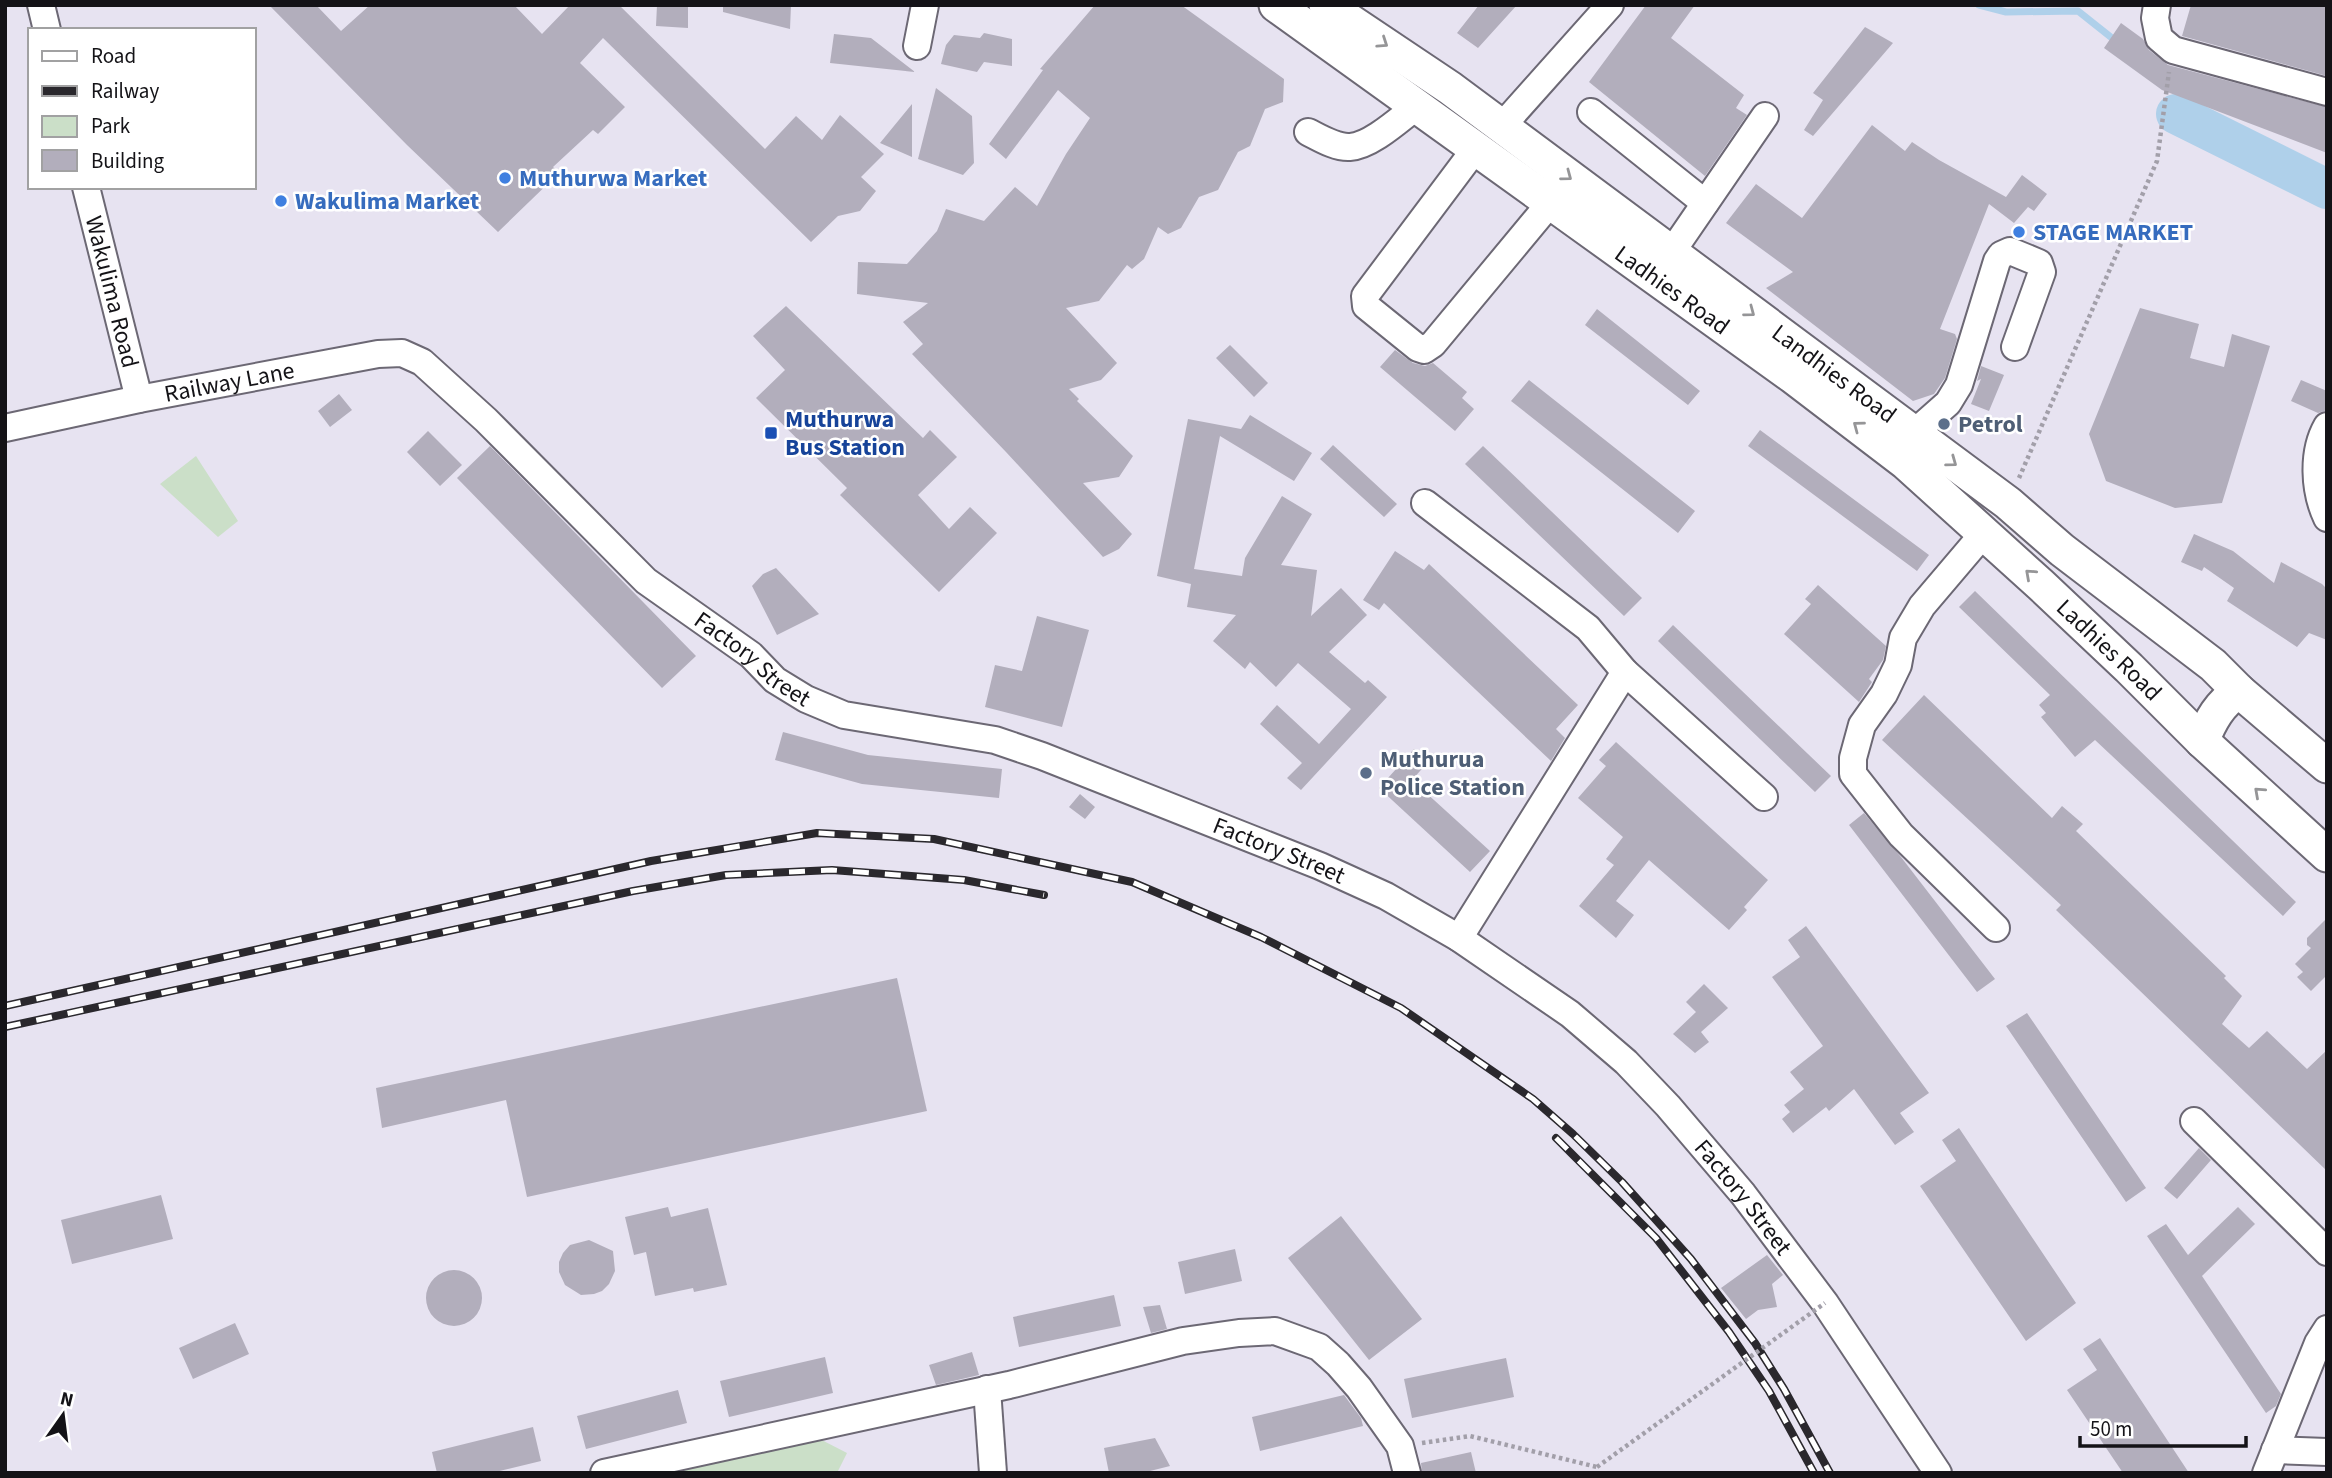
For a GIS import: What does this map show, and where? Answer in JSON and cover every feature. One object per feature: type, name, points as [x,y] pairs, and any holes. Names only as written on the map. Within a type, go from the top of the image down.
[{"type":"main road","name":"Ladhies Road","points":[[1276,5],[1792,376],[1906,463],[2129,668],[2202,741],[2312,823],[2327,855]]},
{"type":"main road","name":"Landhies Road","points":[[1326,5],[1450,88],[2008,503],[2062,550],[2213,665],[2239,691],[2327,766]]},
{"type":"main road","points":[[2202,741],[2217,710],[2239,691]]},
{"type":"street","points":[[41,5],[47,28]]},
{"type":"street","points":[[917,46],[925,5]]},
{"type":"street","points":[[1502,126],[1610,5]]},
{"type":"street","points":[[2157,5],[2155,18],[2159,38],[2173,50],[2327,92]]},
{"type":"street","points":[[1308,132],[1339,146],[1352,148],[1373,138],[1417,106]]},
{"type":"street","points":[[1591,112],[1705,203]]},
{"type":"street","points":[[1671,253],[1765,116]]},
{"type":"street","points":[[1476,148],[1365,296],[1366,306],[1418,348],[1424,350],[1433,344],[1551,202]]},
{"type":"street","name":"Wakulima Road","points":[[86,189],[139,399]]},
{"type":"street","points":[[1913,433],[1948,403],[1959,385],[1997,261],[2001,255],[2010,251],[2039,263],[2042,272],[2015,347]]},
{"type":"street","name":"Railway Lane","points":[[5,428],[139,399],[379,354],[402,353],[422,362],[486,420]]},
{"type":"street","name":"Factory Street","points":[[486,420],[646,581],[751,655],[775,680],[806,699],[844,715],[995,740],[1320,866],[1386,896],[1459,937],[1570,1014],[1626,1062],[1668,1106],[1743,1194],[1825,1303],[1938,1473]]},
{"type":"street","points":[[2327,426],[2319,439],[2316,486],[2327,518]]},
{"type":"street","points":[[1425,503],[1588,628],[1625,672],[1764,797]]},
{"type":"street","points":[[1984,533],[1922,606],[1903,638],[1898,665],[1884,694],[1863,725],[1853,758],[1853,774],[1901,835],[1996,928]]},
{"type":"street","points":[[1459,937],[1625,672]]},
{"type":"street","points":[[2194,1121],[2327,1252]]},
{"type":"street","points":[[2270,1462],[2318,1343],[2327,1328]]},
{"type":"street","points":[[604,1473],[987,1389],[1182,1341],[1275,1331],[1319,1347],[1338,1364],[1359,1388],[1400,1446],[1407,1473]]},
{"type":"street","points":[[987,1389],[993,1473]]},
{"type":"street","points":[[2270,1462],[2327,1452]]},
{"type":"path","points":[[2008,503],[2157,161],[2173,50]]},
{"type":"path","points":[[1400,1446],[1471,1436],[1597,1466],[1825,1303]]},
{"type":"green space","points":[[196,456],[238,521],[218,537],[160,484]]},
{"type":"green space","points":[[810,1434],[847,1453],[837,1473],[645,1473]]},
{"type":"building","name":"Muthurwa Market","points":[[269,5],[316,5],[341,31],[370,5],[514,5],[542,34],[570,5],[619,5],[765,149],[796,116],[822,140],[840,115],[884,154],[861,177],[876,191],[860,211],[838,216],[811,242],[603,38],[580,63],[625,107],[598,134],[593,130],[553,167],[559,173],[498,232],[407,145]]},
{"type":"building","points":[[657,5],[688,5],[688,28],[656,26]]},
{"type":"building","points":[[723,5],[791,5],[790,29],[723,12]]},
{"type":"building","points":[[1095,5],[1181,5],[1284,79],[1283,102],[1265,109],[1250,146],[1238,152],[1218,190],[1199,197],[1181,228],[1168,234],[1158,227],[1144,259],[1132,269],[1127,265],[1099,301],[1066,308],[1117,363],[1101,380],[1069,389],[1079,399],[1077,401],[1133,456],[1119,477],[1083,483],[1132,534],[1119,549],[1103,557],[912,354],[923,344],[903,322],[928,303],[857,294],[858,262],[907,264],[937,231],[946,209],[984,221],[1015,187],[1037,206],[1090,118],[1058,90],[1006,159],[989,144],[1043,70],[1040,69]]},
{"type":"building","points":[[1479,5],[1517,5],[1478,48],[1457,33]]},
{"type":"building","points":[[1646,5],[1695,5],[1671,38],[1744,95],[1736,108],[1747,115],[1705,176],[1589,82]]},
{"type":"building","points":[[2191,5],[2327,5],[2327,76],[2182,36]]},
{"type":"building","points":[[2121,23],[2143,39],[2149,50],[2168,65],[2327,107],[2327,153],[2162,90],[2104,48]]},
{"type":"building","points":[[1865,27],[1893,43],[1813,136],[1804,130],[1823,100],[1813,93]]},
{"type":"building","points":[[984,33],[1012,39],[1012,66],[984,62],[977,72],[941,64],[946,45],[954,35],[980,38]]},
{"type":"building","points":[[834,34],[871,38],[915,72],[830,63]]},
{"type":"building","points":[[936,88],[972,116],[974,163],[963,175],[918,159]]},
{"type":"building","points":[[912,104],[912,157],[880,143]]},
{"type":"building","points":[[1872,125],[1905,151],[1912,142],[2006,197],[2022,175],[2047,194],[2034,211],[2028,207],[2014,223],[1989,204],[1940,329],[1955,334],[1957,339],[1945,378],[1934,394],[1913,401],[1766,288],[1793,272],[1726,223],[1756,184],[1802,218]]},
{"type":"building","points":[[786,306],[923,438],[930,430],[957,457],[918,495],[949,529],[970,507],[997,533],[939,592],[840,495],[847,488],[756,398],[785,370],[753,336]]},
{"type":"building","points":[[2140,308],[2199,324],[2190,358],[2224,367],[2232,334],[2270,346],[2222,503],[2175,508],[2106,481],[2089,434]]},
{"type":"building","points":[[1597,309],[1700,391],[1688,405],[1585,325]]},
{"type":"building","points":[[1230,345],[1268,383],[1254,397],[1216,358]]},
{"type":"building","points":[[1395,350],[1413,363],[1425,366],[1433,363],[1467,392],[1462,398],[1474,409],[1455,431],[1380,367]]},
{"type":"building","points":[[1981,366],[2004,375],[1989,411],[1971,404],[1981,379],[1977,381]]},
{"type":"building","points":[[1529,380],[1695,511],[1678,533],[1511,401]]},
{"type":"building","points":[[2301,380],[2327,391],[2327,410],[2318,413],[2291,401]]},
{"type":"building","points":[[339,394],[352,410],[330,427],[318,411]]},
{"type":"building","points":[[1250,415],[1312,453],[1294,481],[1220,436],[1194,569],[1242,576],[1245,558],[1282,496],[1312,514],[1281,565],[1317,570],[1311,616],[1341,588],[1367,615],[1329,652],[1365,683],[1368,680],[1387,697],[1301,790],[1287,778],[1302,763],[1260,724],[1277,705],[1319,744],[1351,709],[1298,663],[1276,687],[1250,662],[1245,669],[1213,641],[1236,615],[1187,607],[1191,584],[1157,576],[1188,419],[1241,429]]},
{"type":"building","points":[[1760,430],[1929,555],[1917,571],[1748,446]]},
{"type":"building","points":[[428,431],[462,465],[440,486],[407,452]]},
{"type":"building","points":[[1333,445],[1397,504],[1384,517],[1320,459]]},
{"type":"building","points":[[490,446],[696,656],[662,688],[457,478]]},
{"type":"building","points":[[1483,446],[1642,598],[1624,616],[1465,464]]},
{"type":"building","points":[[2194,534],[2233,551],[2274,583],[2281,562],[2322,584],[2327,589],[2327,640],[2309,633],[2297,647],[2227,601],[2234,588],[2204,567],[2202,571],[2181,562]]},
{"type":"building","points":[[1395,551],[1424,570],[1429,564],[1578,705],[1556,729],[1565,738],[1551,761],[1384,603],[1379,610],[1363,600]]},
{"type":"building","points":[[776,568],[819,614],[777,635],[752,586],[763,574]]},
{"type":"building","points":[[1818,585],[1886,646],[1883,660],[1869,679],[1872,682],[1859,702],[1784,634],[1811,604],[1805,599]]},
{"type":"building","points":[[1975,591],[2296,902],[2283,916],[2095,740],[2075,757],[2041,717],[2046,713],[2039,705],[2050,695],[1959,607]]},
{"type":"building","points":[[1037,616],[1089,630],[1062,727],[985,707],[995,665],[1022,671]]},
{"type":"building","points":[[1673,625],[1831,776],[1815,792],[1658,641]]},
{"type":"building","points":[[1924,695],[2052,818],[2062,806],[2083,824],[2076,831],[2226,976],[2224,978],[2242,996],[2222,1024],[2249,1048],[2267,1031],[2307,1069],[2327,1050],[2327,1171],[2056,910],[2061,905],[1882,740]]},
{"type":"building","points":[[783,732],[868,755],[1002,769],[999,798],[862,784],[775,760]]},
{"type":"building","points":[[1616,742],[1768,880],[1744,907],[1747,910],[1729,930],[1649,860],[1616,901],[1634,915],[1616,938],[1579,906],[1614,865],[1606,859],[1623,837],[1578,798],[1606,766],[1599,760]]},
{"type":"building","points":[[1414,749],[1428,762],[1412,780],[1490,851],[1470,872],[1379,788]]},
{"type":"building","points":[[1080,794],[1095,807],[1085,819],[1069,807]]},
{"type":"building","points":[[1864,813],[1995,979],[1977,992],[1849,825]]},
{"type":"building","points":[[2327,918],[2327,975],[2311,991],[2297,977],[2303,972],[2295,964],[2311,948],[2307,945],[2307,938]]},
{"type":"building","points":[[1806,926],[1929,1093],[1900,1113],[1914,1132],[1895,1145],[1854,1089],[1829,1111],[1826,1107],[1793,1133],[1782,1119],[1790,1112],[1784,1105],[1804,1089],[1790,1072],[1823,1046],[1772,977],[1800,957],[1788,940]]},
{"type":"building","points":[[897,978],[927,1111],[527,1197],[506,1100],[382,1128],[376,1088]]},
{"type":"building","points":[[1704,984],[1728,1008],[1701,1032],[1709,1042],[1695,1053],[1673,1034],[1696,1012],[1686,1002]]},
{"type":"building","points":[[2027,1013],[2146,1188],[2126,1202],[2006,1026]]},
{"type":"building","points":[[1959,1128],[2076,1303],[2026,1341],[1920,1186],[1956,1161],[1942,1140]]},
{"type":"building","points":[[2199,1148],[2211,1160],[2177,1199],[2164,1188]]},
{"type":"building","points":[[161,1195],[173,1239],[72,1264],[61,1220]]},
{"type":"building","points":[[668,1207],[671,1217],[708,1208],[727,1285],[694,1292],[693,1288],[655,1296],[646,1252],[634,1255],[625,1217]]},
{"type":"building","points":[[2238,1207],[2255,1224],[2202,1276],[2281,1394],[2276,1406],[2266,1413],[2147,1236],[2166,1224],[2188,1255]]},
{"type":"building","points":[[1341,1216],[1422,1319],[1369,1360],[1288,1258]]},
{"type":"building","points":[[589,1240],[613,1251],[615,1271],[602,1291],[581,1295],[565,1285],[559,1272],[559,1262],[570,1245]]},
{"type":"building","points":[[1235,1249],[1242,1281],[1185,1294],[1178,1262]]},
{"type":"building","points":[[1767,1255],[1783,1275],[1772,1284],[1777,1307],[1758,1310],[1746,1319],[1721,1288]]},
{"type":"building","points":[[454,1270],[465,1272],[474,1278],[480,1287],[480,1309],[474,1318],[465,1324],[454,1326],[443,1324],[434,1318],[428,1309],[426,1298],[428,1287],[434,1278],[443,1272]]},
{"type":"building","points":[[1114,1295],[1121,1326],[1019,1347],[1013,1317]]},
{"type":"building","points":[[1160,1305],[1167,1329],[1151,1333],[1143,1307]]},
{"type":"building","points":[[235,1323],[249,1354],[193,1379],[179,1348]]},
{"type":"building","points":[[2100,1338],[2189,1473],[2123,1473],[2067,1390],[2097,1370],[2083,1349]]},
{"type":"building","points":[[972,1352],[979,1375],[936,1385],[929,1365]]},
{"type":"building","points":[[825,1357],[833,1393],[729,1417],[720,1381]]},
{"type":"building","points":[[1506,1358],[1514,1397],[1412,1418],[1404,1379]]},
{"type":"building","points":[[678,1390],[687,1423],[586,1449],[577,1416]]},
{"type":"building","points":[[1344,1395],[1361,1418],[1363,1426],[1260,1451],[1252,1417]]},
{"type":"building","points":[[533,1427],[541,1461],[491,1473],[437,1473],[432,1452]]},
{"type":"building","points":[[1155,1438],[1170,1466],[1142,1473],[1109,1473],[1104,1448]]},
{"type":"building","points":[[1471,1452],[1476,1473],[1422,1473],[1421,1463]]},
{"type":"waterway","points":[[1979,5],[2006,12],[2078,11],[2117,42]]},
{"type":"waterway","points":[[2176,114],[2327,189]]},
{"type":"railway","points":[[5,1006],[651,861],[817,833],[934,839],[1132,882],[1261,937],[1401,1008],[1533,1099],[1622,1182],[1691,1259],[1755,1343],[1784,1389],[1830,1473]]},
{"type":"railway","points":[[5,1027],[633,891],[726,875],[832,870],[964,880],[1044,895]]},
{"type":"railway","points":[[1556,1138],[1656,1238],[1729,1332],[1769,1391],[1814,1473]]},
{"type":"place","name":"Muthurwa Market","points":[[505,178]]},
{"type":"place","name":"Wakulima Market","points":[[281,201]]},
{"type":"place","name":"STAGE MARKET","points":[[2019,232]]},
{"type":"place","name":"Petrol","points":[[1944,424]]},
{"type":"place","name":"Muthurwa Bus Station","points":[[771,433]]},
{"type":"place","name":"Muthurua Police Station","points":[[1366,773]]}]
